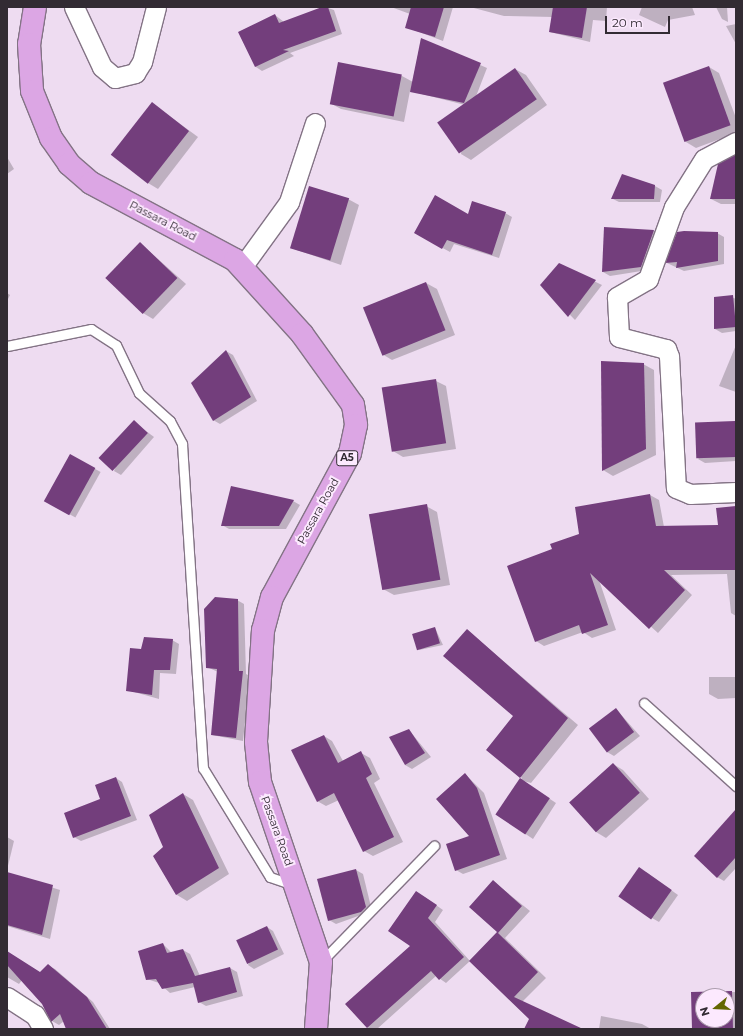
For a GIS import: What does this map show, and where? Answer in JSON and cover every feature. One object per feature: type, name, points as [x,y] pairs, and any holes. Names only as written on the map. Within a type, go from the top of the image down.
[{"type":"highway","name":"Passara Road","points":[[35,7],[29,44],[32,91],[51,138],[69,164],[91,183],[224,252],[242,267],[302,334],[353,405],[356,425],[350,453],[287,564],[272,597],[263,630],[256,742],[260,782],[297,886],[321,962],[316,1029]]},
{"type":"street","points":[[74,7],[102,67],[115,78],[135,73],[142,62],[156,7]]},
{"type":"street","points":[[242,267],[289,202],[314,123]]},
{"type":"street","points":[[736,142],[704,159],[674,207],[648,279],[617,297],[619,337],[666,349],[669,356],[676,488],[690,494],[736,492]]},
{"type":"street","points":[[7,996],[35,1015],[43,1029]]},
{"type":"lane","points":[[7,346],[91,329],[116,345],[139,393],[170,421],[182,444],[203,768],[270,877],[297,886]]},
{"type":"lane","points":[[644,703],[736,786]]},
{"type":"lane","points":[[321,962],[434,846]]},
{"type":"building","points":[[322,7],[328,7],[336,31],[283,50],[289,51],[255,67],[238,32],[275,14],[279,23]]},
{"type":"building","points":[[411,7],[444,7],[435,37],[405,28]]},
{"type":"building","points":[[553,7],[587,7],[582,38],[549,32]]},
{"type":"building","points":[[421,38],[481,63],[464,103],[410,92]]},
{"type":"building","points":[[338,62],[402,74],[394,117],[330,104]]},
{"type":"building","points":[[709,66],[731,125],[685,142],[663,83]]},
{"type":"building","points":[[515,68],[537,99],[459,154],[437,122]]},
{"type":"building","points":[[152,102],[189,131],[148,184],[111,155]]},
{"type":"building","points":[[736,154],[736,199],[710,199],[718,164]]},
{"type":"building","points":[[622,174],[655,185],[654,199],[611,199]]},
{"type":"building","points":[[309,186],[349,198],[330,260],[290,248]]},
{"type":"building","points":[[435,195],[468,214],[472,201],[506,212],[492,255],[447,240],[442,249],[414,233]]},
{"type":"building","points":[[604,227],[654,230],[641,267],[602,272]]},
{"type":"building","points":[[677,232],[718,232],[718,261],[676,268],[677,262],[665,263]]},
{"type":"building","points":[[140,242],[177,278],[143,314],[105,278]]},
{"type":"building","points":[[559,263],[596,280],[568,317],[540,285]]},
{"type":"building","points":[[426,282],[445,330],[382,356],[363,307]]},
{"type":"building","points":[[733,295],[736,327],[714,329],[714,297]]},
{"type":"building","points":[[226,350],[251,397],[213,421],[191,383]]},
{"type":"building","points":[[601,361],[644,363],[646,449],[602,471]]},
{"type":"building","points":[[436,379],[446,443],[392,452],[382,388]]},
{"type":"building","points":[[134,420],[148,433],[112,471],[99,458]]},
{"type":"building","points":[[735,421],[736,457],[696,458],[695,422]]},
{"type":"building","points":[[70,454],[95,468],[69,515],[44,501]]},
{"type":"building","points":[[231,486],[294,500],[279,526],[221,526]]},
{"type":"building","points":[[650,494],[656,526],[718,525],[716,508],[736,506],[736,570],[664,570],[685,590],[649,629],[590,573],[608,625],[582,634],[579,625],[535,642],[507,566],[552,549],[550,544],[579,534],[575,507]]},
{"type":"building","points":[[427,504],[440,580],[382,590],[369,514]]},
{"type":"building","points":[[215,597],[238,599],[239,671],[243,671],[236,738],[211,735],[217,669],[206,668],[204,609]]},
{"type":"building","points":[[435,627],[440,643],[417,650],[412,634]]},
{"type":"building","points":[[467,629],[568,718],[520,778],[486,750],[513,716],[443,656]]},
{"type":"building","points":[[144,637],[173,639],[170,670],[154,670],[152,695],[126,691],[130,648],[141,649]]},
{"type":"building","points":[[616,708],[634,732],[607,752],[589,728]]},
{"type":"building","points":[[409,729],[425,753],[405,765],[389,737]]},
{"type":"building","points":[[324,735],[338,763],[361,751],[372,774],[366,778],[394,837],[363,852],[334,793],[317,802],[291,750]]},
{"type":"building","points":[[613,763],[640,793],[596,832],[569,802]]},
{"type":"building","points":[[465,773],[477,788],[500,855],[455,871],[446,844],[469,836],[436,799]]},
{"type":"building","points":[[116,777],[131,816],[73,838],[64,813],[100,799],[95,785]]},
{"type":"building","points":[[520,778],[550,798],[525,835],[495,814]]},
{"type":"building","points":[[183,793],[219,868],[176,895],[153,856],[163,847],[149,815]]},
{"type":"building","points":[[736,809],[736,857],[717,878],[694,856]]},
{"type":"building","points":[[639,867],[672,890],[651,919],[618,896]]},
{"type":"building","points":[[356,869],[366,907],[361,912],[328,921],[317,879]]},
{"type":"building","points":[[7,872],[53,885],[42,935],[7,925]]},
{"type":"building","points":[[493,880],[522,906],[498,933],[538,972],[514,997],[583,1029],[524,1029],[529,1019],[469,961],[497,932],[469,907]]},
{"type":"building","points":[[416,891],[437,905],[428,918],[464,957],[439,980],[431,971],[367,1028],[345,1004],[410,946],[388,931]]},
{"type":"building","points":[[267,926],[278,950],[247,964],[236,940]]},
{"type":"building","points":[[163,943],[167,953],[183,949],[195,976],[230,967],[237,992],[198,1003],[193,983],[162,989],[156,979],[146,980],[138,951]]},
{"type":"building","points":[[7,951],[40,972],[48,964],[87,997],[107,1029],[66,1029],[60,1014],[51,1022],[42,1004],[7,965]]},
{"type":"building","points":[[691,992],[695,992],[695,1028],[733,1029],[692,1029]]}]
